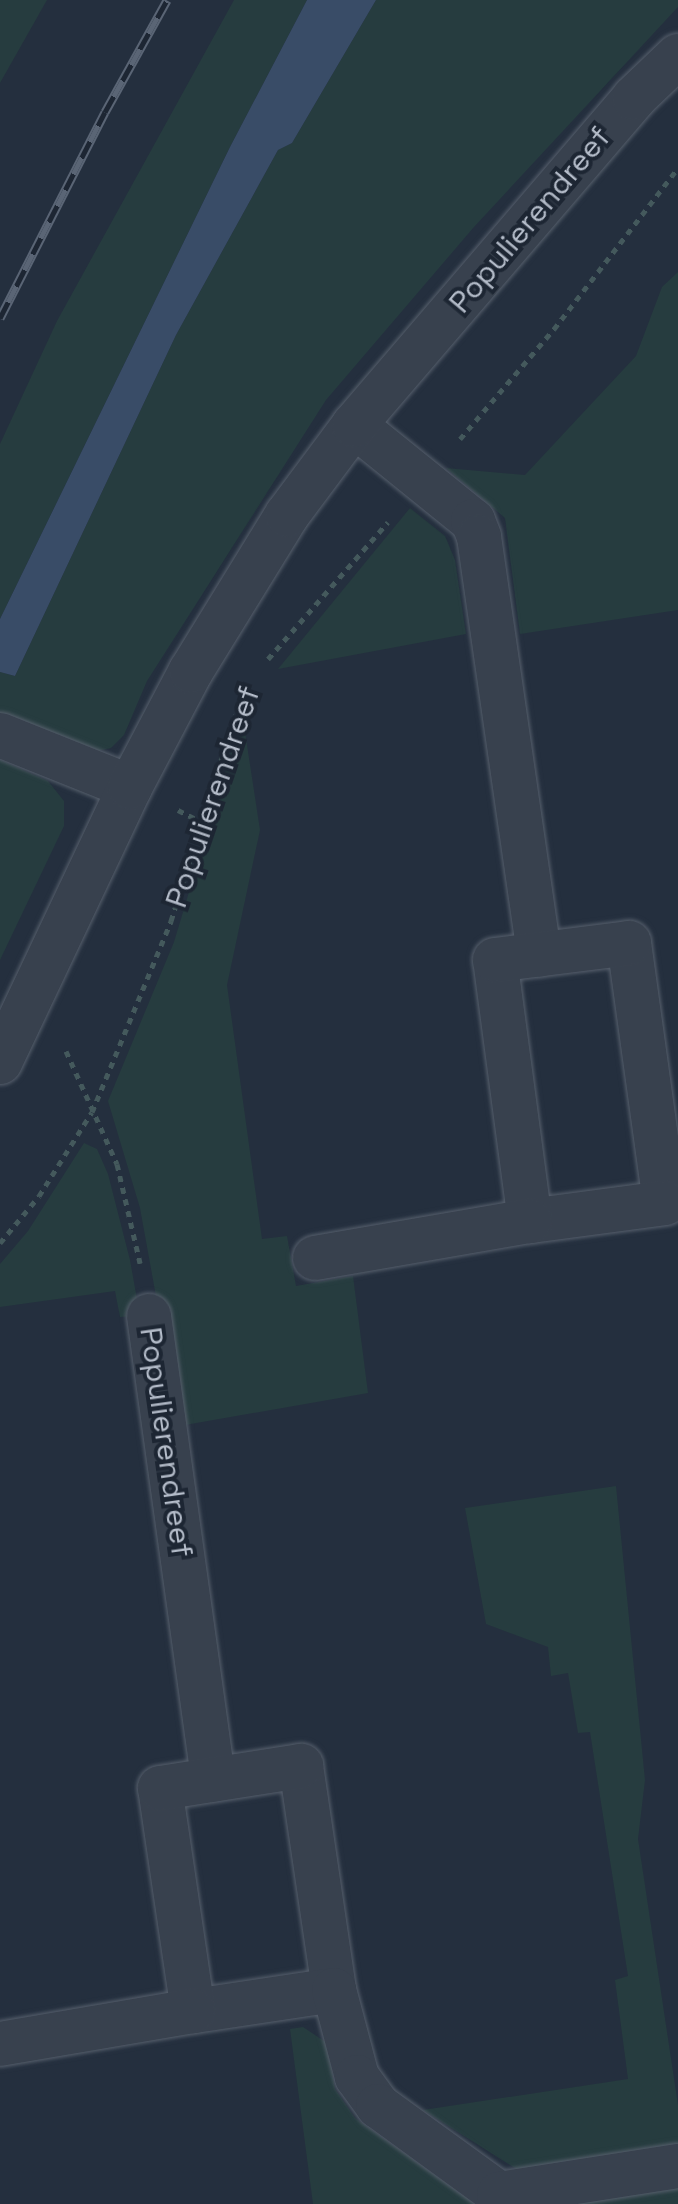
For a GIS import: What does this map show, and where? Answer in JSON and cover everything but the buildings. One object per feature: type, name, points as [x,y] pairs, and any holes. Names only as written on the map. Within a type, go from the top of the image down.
[{"type":"street","name":"Populierendreef","points":[[0,1062],[130,787],[191,671],[252,568],[354,425],[634,98],[678,56]]},
{"type":"street","points":[[354,425],[473,521],[479,537],[539,955]]},
{"type":"street","points":[[0,735],[130,787]]},
{"type":"street","points":[[315,1258],[530,1221],[671,1211],[629,943],[495,960],[530,1221]]},
{"type":"street","name":"Populierendreef","points":[[149,1316],[213,1780]]},
{"type":"street","points":[[193,2011],[160,1788],[301,1766],[334,1990],[357,2077],[378,2106],[500,2199],[678,2166]]},
{"type":"street","points":[[0,2044],[334,1990]]},
{"type":"path","name":"Populierendreef","points":[[264,663],[554,329],[678,168]]},
{"type":"path","name":"Populierendreef","points":[[0,1243],[39,1196],[92,1112],[171,921],[237,709]]},
{"type":"path","name":"Populierendreef","points":[[38,984],[120,1175],[149,1316]]},
{"type":"green space","points":[[0,0],[47,0],[0,83]]},
{"type":"green space","points":[[234,0],[307,0],[230,147],[0,619],[0,444],[57,321]]},
{"type":"green space","points":[[376,0],[678,0],[678,7],[474,227],[326,400],[147,681],[124,735],[111,748],[92,752],[0,716],[0,672],[15,676],[176,335],[278,150],[292,143]]},
{"type":"green space","points":[[678,272],[678,610],[520,634],[505,518],[446,468],[525,475],[636,356],[662,287]]},
{"type":"green space","points":[[410,508],[445,536],[455,560],[466,634],[278,669]]},
{"type":"green space","points":[[238,729],[245,732],[260,830],[227,985],[262,1239],[287,1236],[296,1286],[353,1276],[368,1393],[185,1425],[159,1313],[140,1208],[108,1101],[174,942]]},
{"type":"green space","points":[[0,760],[48,781],[64,801],[64,826],[0,960]]},
{"type":"green space","points":[[84,1143],[97,1149],[108,1174],[130,1260],[140,1316],[120,1317],[115,1291],[0,1307],[0,1264],[28,1231]]},
{"type":"green space","points":[[616,1486],[645,1780],[638,1839],[678,2105],[678,2148],[521,2172],[423,2110],[628,2079],[615,1980],[628,1976],[590,1732],[578,1733],[568,1673],[551,1676],[548,1647],[486,1624],[465,1508]]},
{"type":"green space","points":[[303,2027],[327,2043],[335,2089],[355,2118],[475,2204],[313,2204],[290,2029]]},
{"type":"green space","points":[[678,2183],[678,2204],[554,2204]]},
{"type":"water","points":[[307,0],[376,0],[292,143],[278,150],[176,335],[15,676],[0,672],[0,619],[230,147]]},
{"type":"railway","points":[[0,318],[105,112],[167,0]]}]
